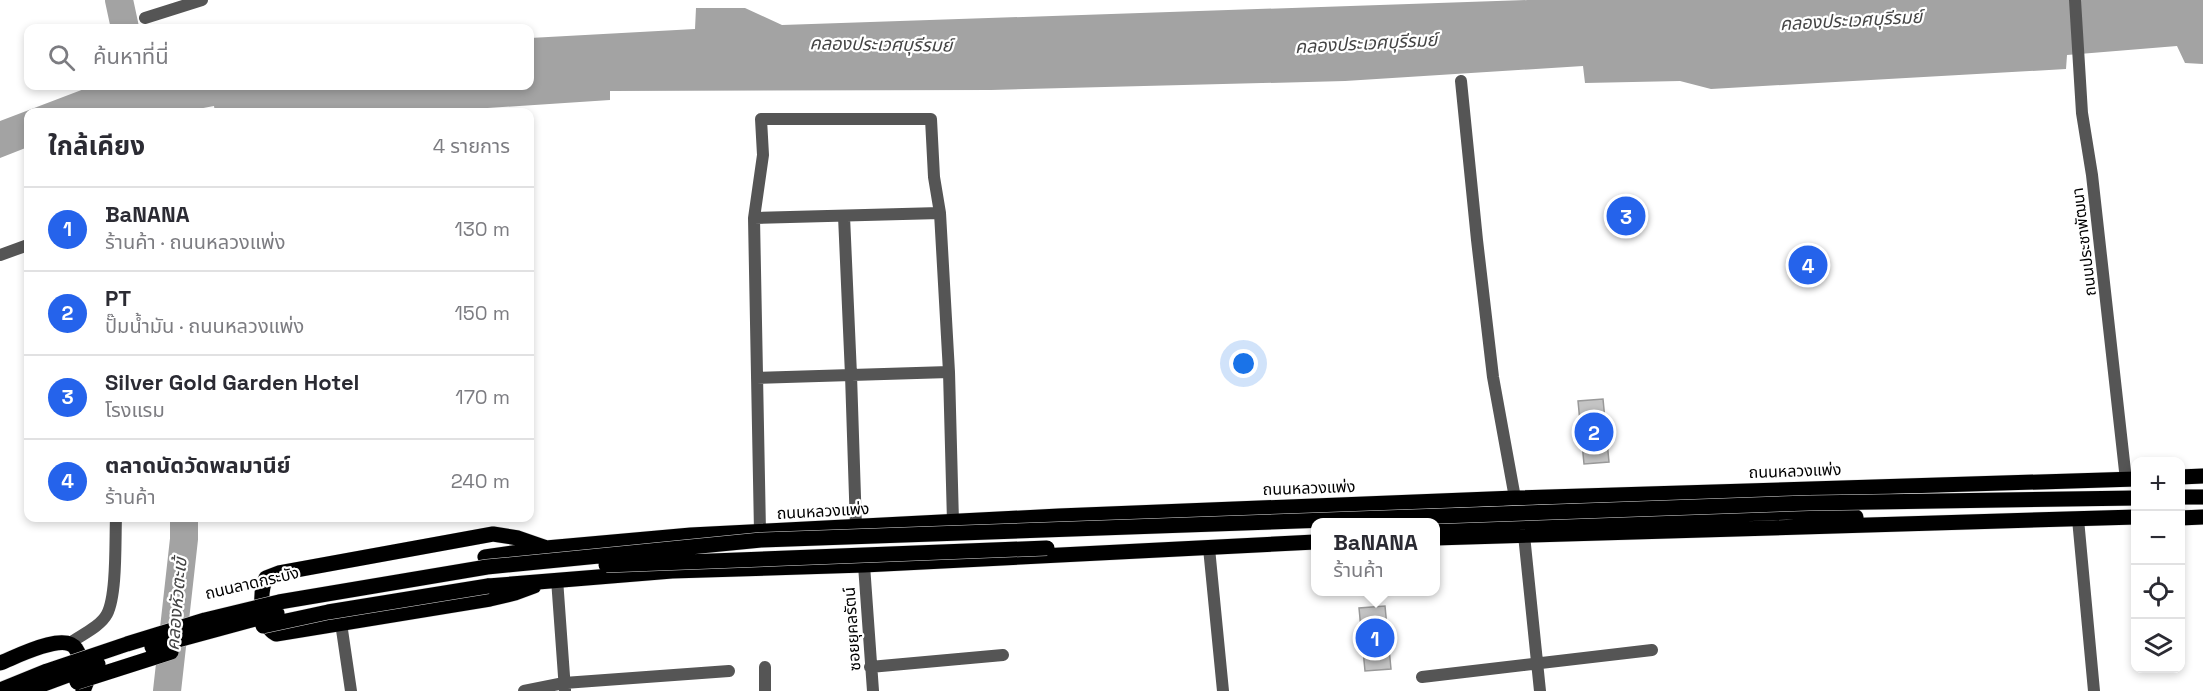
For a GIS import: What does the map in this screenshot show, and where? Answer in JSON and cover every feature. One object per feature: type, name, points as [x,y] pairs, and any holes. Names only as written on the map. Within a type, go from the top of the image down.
[{"type":"main road","points":[[2185,477],[2203,476]]},
{"type":"main road","name":"ถนนหลวงแพ่ง","points":[[485,557],[546,548],[691,534],[1515,498],[2131,480]]},
{"type":"main road","points":[[2185,497],[2203,497]]},
{"type":"main road","points":[[1384,518],[1809,503],[2131,498]]},
{"type":"main road","points":[[1440,525],[1795,512],[1827,513],[1904,523]]},
{"type":"main road","points":[[1440,538],[2131,517]]},
{"type":"main road","points":[[2185,518],[2203,517]]},
{"type":"main road","points":[[0,690],[47,671],[205,620],[279,602],[487,567],[761,540],[1311,521]]},
{"type":"main road","points":[[25,691],[157,645],[273,614],[356,596],[479,577],[601,565],[1047,548],[1311,532]]},
{"type":"main road","points":[[546,548],[518,538],[493,534],[279,573],[266,578],[262,585],[267,626],[276,634],[341,624],[490,599],[555,579]]},
{"type":"main road","points":[[54,691],[156,656],[244,630],[328,612],[488,585],[672,571],[864,565],[1209,548],[1235,544],[1311,542]]},
{"type":"main road","name":"ถนนลาดกระบัง","points":[[0,683],[57,659],[237,603],[324,585],[485,557]]},
{"type":"main road","points":[[0,663],[55,642],[70,643],[76,648],[87,681],[83,691]]},
{"type":"street","points":[[145,18],[202,0]]},
{"type":"street","name":"ถนนประชาพัฒนา","points":[[2075,0],[2082,113],[2131,480]]},
{"type":"street","points":[[1461,81],[1476,240],[1493,377],[1515,498]]},
{"type":"street","points":[[760,532],[754,218],[763,155],[761,119],[930,119],[934,177],[940,213],[950,372],[954,522]]},
{"type":"street","points":[[754,218],[940,213]]},
{"type":"street","points":[[844,216],[855,527]]},
{"type":"street","points":[[0,255],[24,246]]},
{"type":"street","points":[[757,378],[950,372]]},
{"type":"street","points":[[2078,519],[2094,691]]},
{"type":"street","points":[[70,643],[95,626],[106,615],[112,594],[116,522]]},
{"type":"street","points":[[1524,535],[1540,691]]},
{"type":"street","points":[[1209,548],[1223,691]]},
{"type":"street","name":"ซอยยุคลรัตน์","points":[[864,565],[873,691]]},
{"type":"street","points":[[555,579],[565,687]]},
{"type":"street","points":[[341,624],[351,691]]},
{"type":"street","points":[[1422,677],[1652,650]]},
{"type":"street","points":[[870,667],[1003,655]]},
{"type":"street","points":[[765,667],[765,691]]},
{"type":"street","points":[[524,691],[729,671]]},
{"type":"water","name":"คลองประเวศบุรีรมย์","points":[[1528,0],[2203,0],[2203,64],[2185,63],[2177,46],[2067,55],[2066,69],[1711,89],[1680,81],[1585,83],[1583,66],[1345,81],[991,90],[610,91],[610,100],[489,108],[214,108],[214,106],[203,108],[34,108],[81,90],[534,90],[534,38],[695,29],[696,8],[745,8],[782,25]]},
{"type":"water","points":[[24,112],[24,149],[0,158],[0,121]]},
{"type":"building","points":[[1603,399],[1609,462],[1584,464],[1578,401]]},
{"type":"building","points":[[1385,606],[1391,669],[1365,671],[1359,608]]},
{"type":"waterway","points":[[119,0],[124,24]]},
{"type":"waterway","name":"คลองหัวตะเข้","points":[[167,691],[184,522]]},
{"type":"place","name":"Silver Gold Garden Hotel","points":[[1626,216]]},
{"type":"place","name":"ตลาดนัดวัดพลมานีย์","points":[[1808,265]]},
{"type":"place","name":"PT","points":[[1594,432]]},
{"type":"place","name":"BaNANA","points":[[1375,638]]}]
